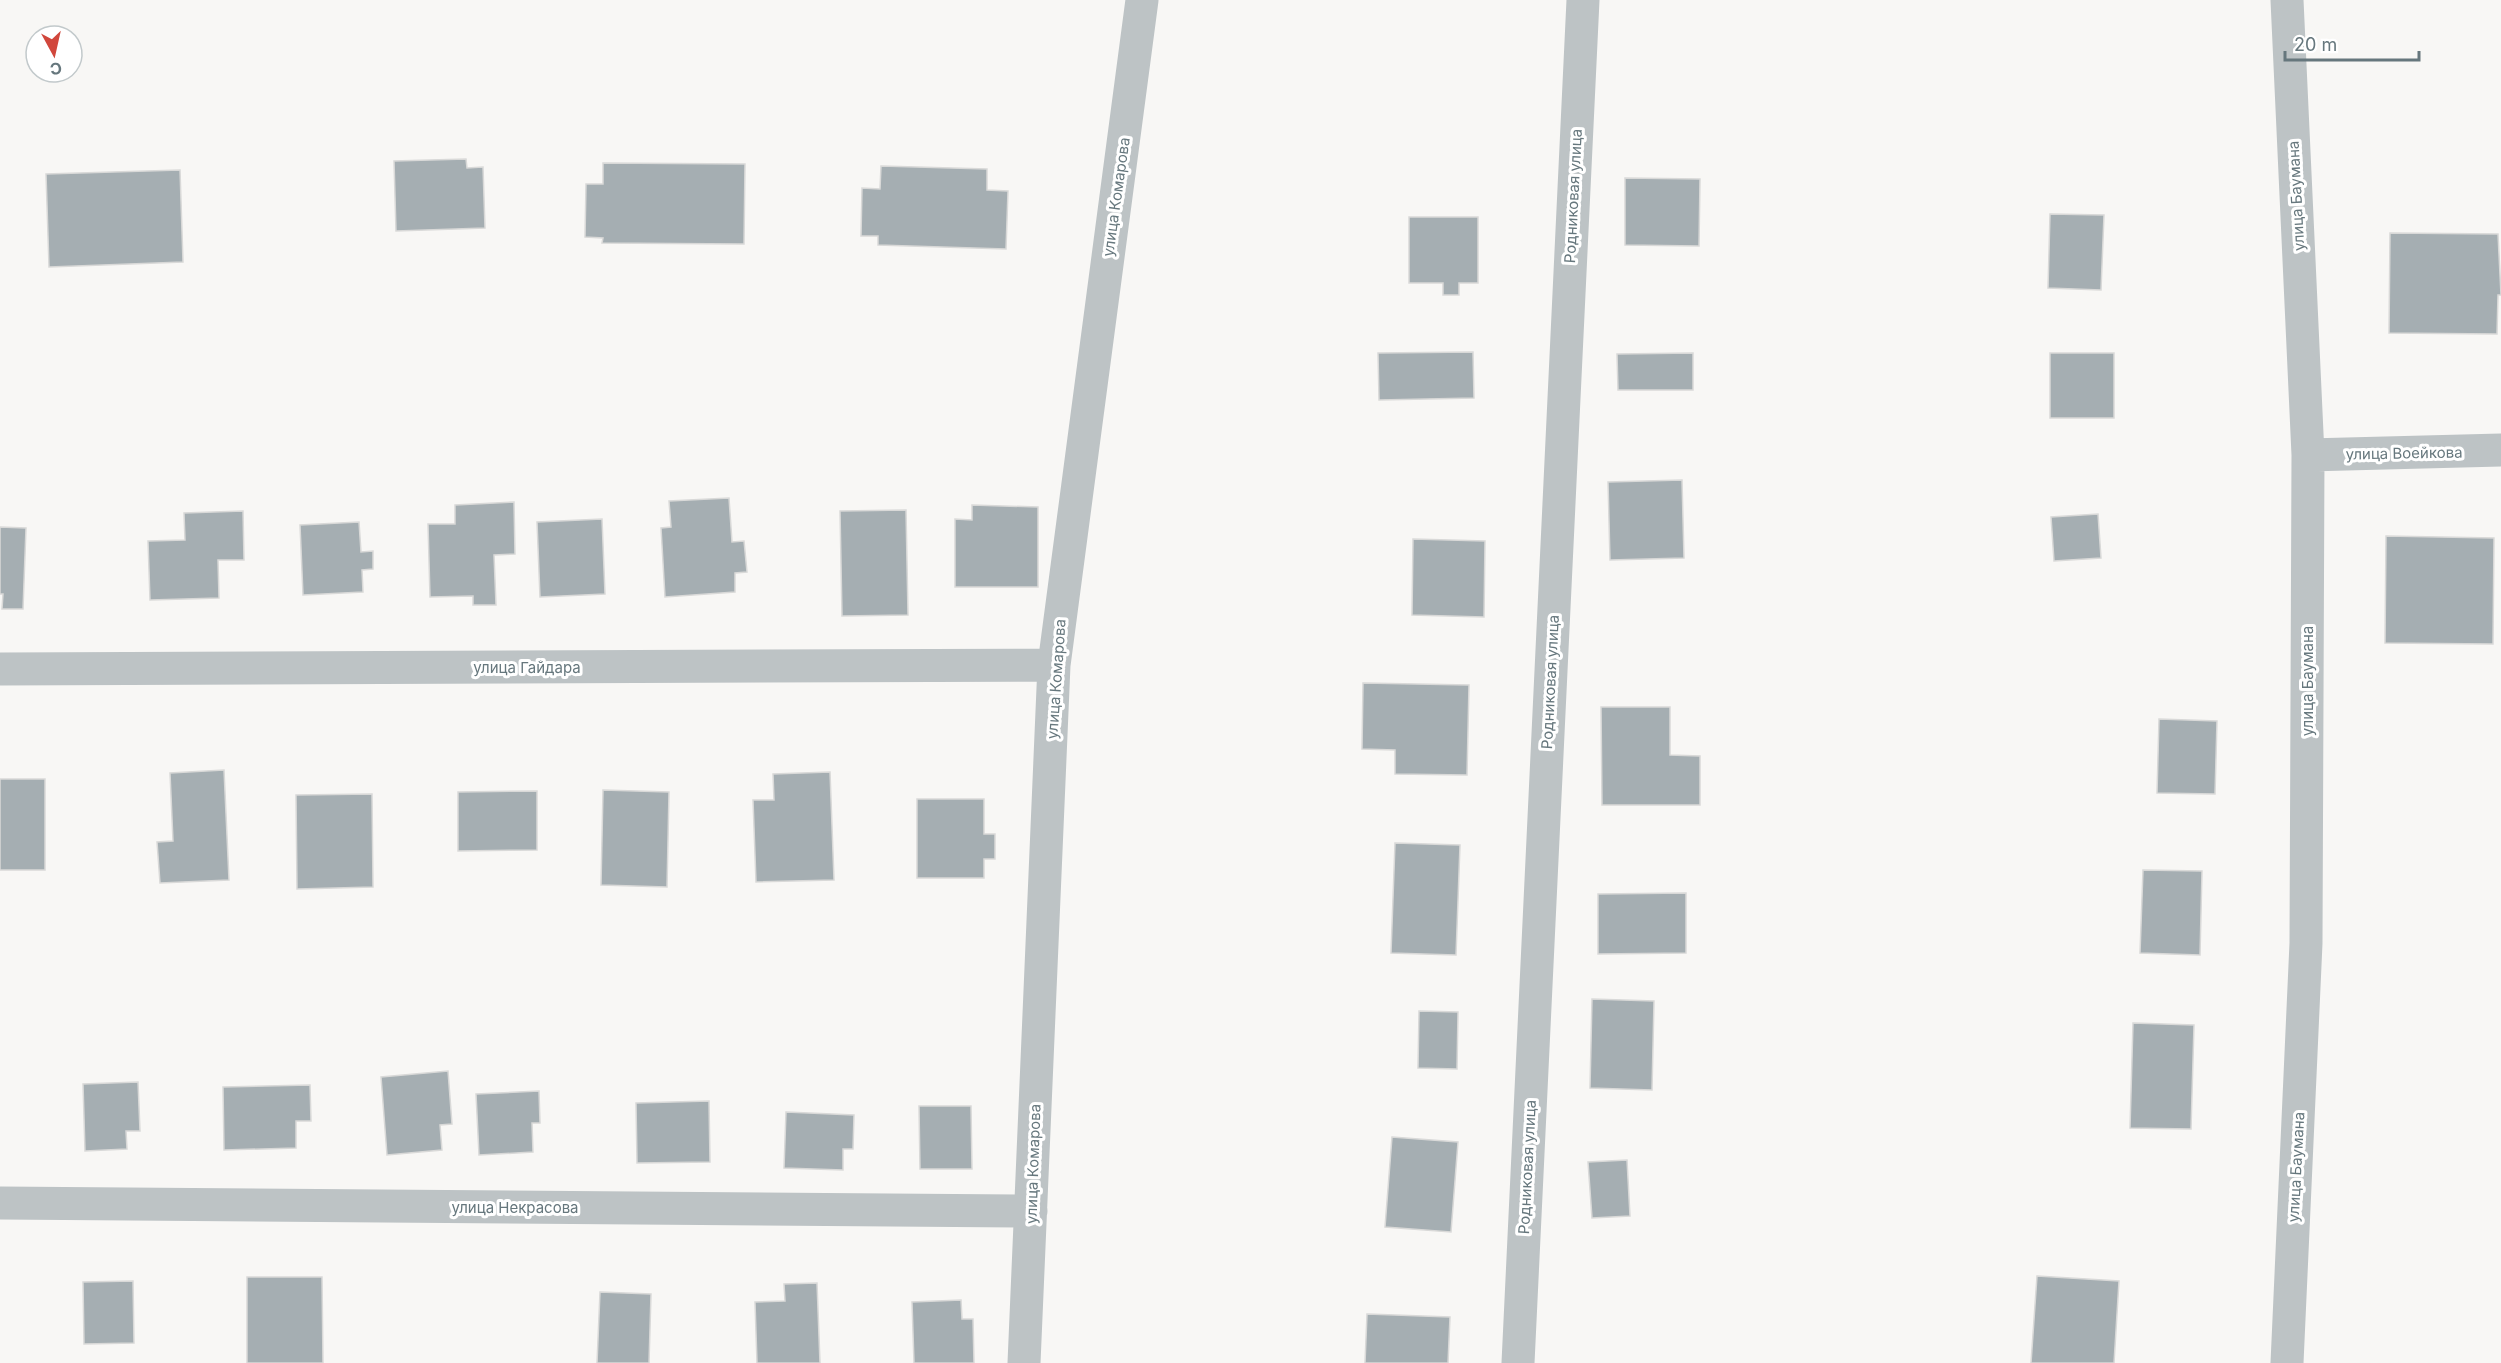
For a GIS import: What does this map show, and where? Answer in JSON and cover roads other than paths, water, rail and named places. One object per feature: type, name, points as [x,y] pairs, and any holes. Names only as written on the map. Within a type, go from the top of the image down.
[{"type":"street","name":"улица Комарова","points":[[1024,1363],[1054,665],[1142,0]]},
{"type":"street","name":"Родниковая улица","points":[[1518,1363],[1583,0]]},
{"type":"street","name":"улица Баумана","points":[[2287,0],[2308,455],[2306,943],[2287,1363]]},
{"type":"street","name":"улица Воейкова","points":[[2308,455],[2501,450]]},
{"type":"street","name":"улица Гайдара","points":[[0,669],[1054,665]]},
{"type":"street","name":"улица Некрасова","points":[[0,1203],[1031,1211]]}]
